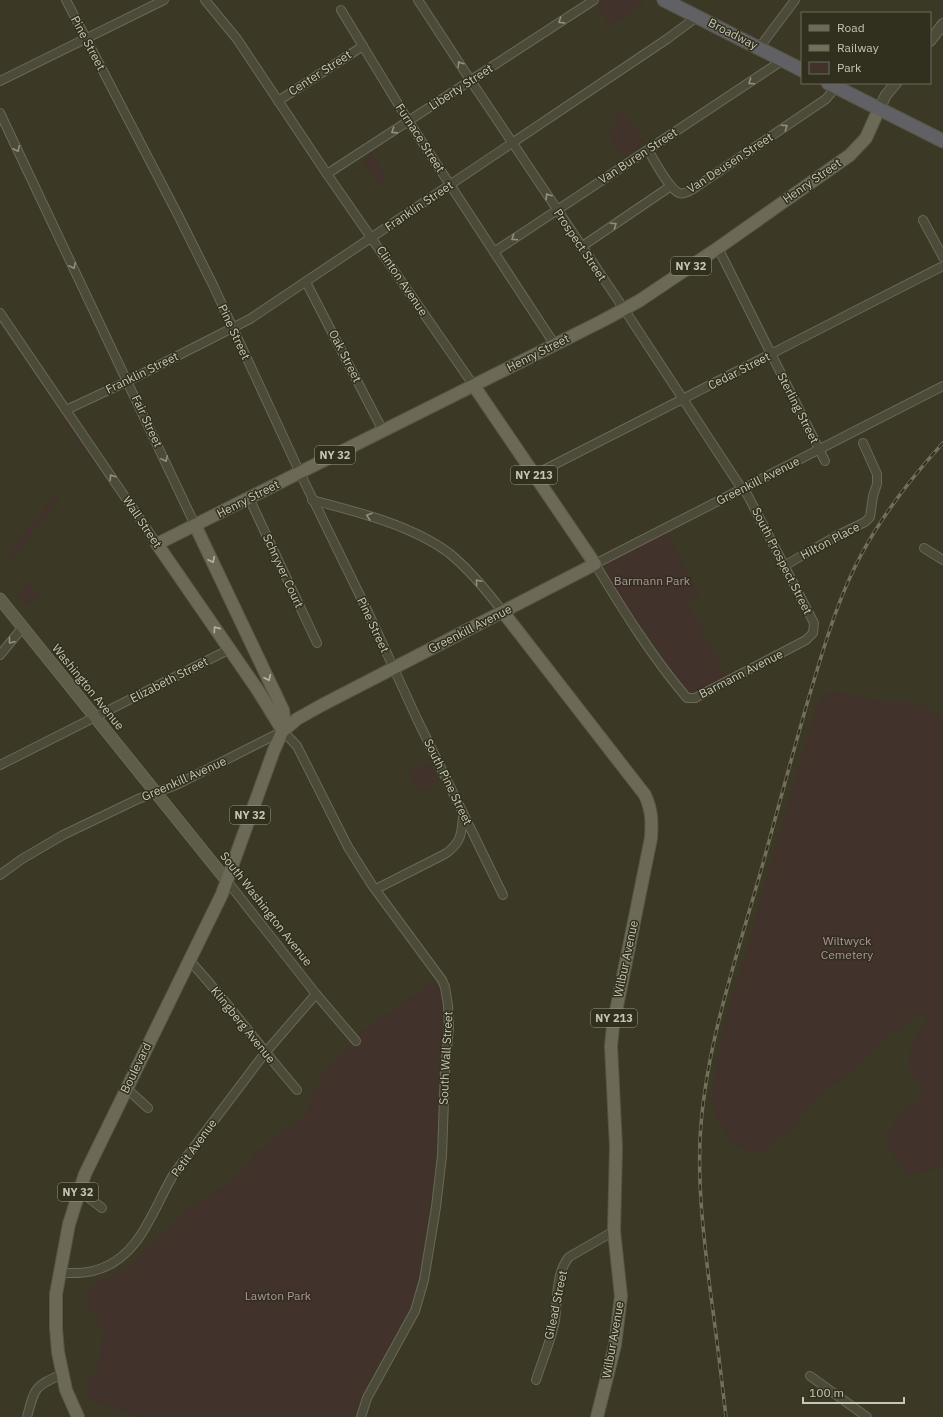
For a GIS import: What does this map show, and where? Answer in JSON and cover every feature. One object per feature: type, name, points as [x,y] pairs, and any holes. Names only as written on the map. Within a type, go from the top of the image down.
[{"type":"highway","name":"Broadway","points":[[664,0],[801,69]]},
{"type":"highway","points":[[832,85],[943,141]]},
{"type":"main road","name":"Henry Street","points":[[157,544],[474,386],[639,301],[718,248],[855,151],[866,138],[880,109]]},
{"type":"main road","name":"Clinton Avenue","points":[[474,386],[594,564]]},
{"type":"main road","name":"Fair Street","points":[[195,525],[283,710],[283,731]]},
{"type":"main road","name":"Wall Street","points":[[157,544],[257,689],[283,731]]},
{"type":"main road","name":"Greenkill Avenue","points":[[283,731],[297,719],[594,564]]},
{"type":"main road","name":"Washington Avenue","points":[[0,599],[155,792]]},
{"type":"main road","name":"Wilbur Avenue","points":[[503,612],[645,795],[650,806],[652,818],[650,838],[613,1026],[611,1046],[616,1147],[614,1231],[621,1296],[615,1345],[597,1417]]},
{"type":"main road","name":"Boulevard","points":[[78,1417],[66,1390],[62,1374],[56,1328],[56,1294],[69,1224],[79,1190],[85,1174],[126,1088],[227,880],[283,731]]},
{"type":"main road","name":"South Washington Avenue","points":[[155,792],[227,880]]},
{"type":"street","name":"Pine Street","points":[[66,0],[179,217],[233,329],[312,500],[365,605],[394,668]]},
{"type":"street","points":[[0,81],[164,0]]},
{"type":"street","name":"Clinton Avenue","points":[[205,0],[237,39],[327,174],[474,386]]},
{"type":"street","name":"Prospect Street","points":[[418,0],[743,489]]},
{"type":"street","name":"Liberty Street","points":[[327,174],[409,122],[594,0]]},
{"type":"street","points":[[759,48],[795,0]]},
{"type":"street","name":"Furnace Street","points":[[341,10],[409,122],[555,345]]},
{"type":"street","name":"Franklin Street","points":[[66,410],[128,381],[233,329],[250,319],[667,39],[698,16]]},
{"type":"street","points":[[931,40],[943,24]]},
{"type":"street","name":"Center Street","points":[[278,101],[363,46]]},
{"type":"street","name":"Van Buren Street","points":[[494,252],[556,209],[783,60]]},
{"type":"street","points":[[880,109],[886,95],[895,84]]},
{"type":"street","name":"Van Deusen Street","points":[[581,247],[671,186],[678,193],[684,194],[693,189],[826,99],[832,85]]},
{"type":"street","name":"Fair Street","points":[[0,113],[195,525]]},
{"type":"street","points":[[648,150],[671,186]]},
{"type":"street","points":[[923,220],[943,257]]},
{"type":"street","name":"Sterling Street","points":[[718,248],[825,461]]},
{"type":"street","name":"Cedar Street","points":[[534,475],[943,266]]},
{"type":"street","name":"Oak Street","points":[[306,282],[383,431]]},
{"type":"street","name":"Wall Street","points":[[1,316],[157,544]]},
{"type":"street","name":"Greenkill Avenue","points":[[594,564],[943,386]]},
{"type":"street","name":"Hilton Place","points":[[784,566],[838,535],[865,522],[870,517],[873,496],[877,484],[877,474],[863,443]]},
{"type":"street","name":"South Prospect Street","points":[[743,489],[752,502],[814,626],[813,633],[806,640],[792,648]]},
{"type":"street","name":"Schryver Court","points":[[249,498],[317,643]]},
{"type":"street","points":[[312,500],[397,525],[426,538],[440,547],[467,569],[503,612]]},
{"type":"street","points":[[924,548],[943,560]]},
{"type":"street","name":"Barmann Avenue","points":[[594,564],[628,617],[687,698],[695,698],[792,648]]},
{"type":"street","points":[[0,655],[23,627]]},
{"type":"street","name":"Elizabeth Street","points":[[0,765],[230,649]]},
{"type":"street","name":"South Pine Street","points":[[394,668],[503,895]]},
{"type":"street","name":"Greenkill Avenue","points":[[0,875],[22,859],[63,835],[155,792],[176,785],[283,731]]},
{"type":"street","name":"South Wall Street","points":[[283,731],[297,746],[348,847],[446,987],[449,1027],[444,1070],[442,1156],[436,1207],[421,1294],[406,1329],[367,1398],[361,1417]]},
{"type":"street","points":[[376,889],[445,854],[455,847],[459,841],[463,814]]},
{"type":"street","name":"South Washington Avenue","points":[[227,880],[316,994],[356,1041]]},
{"type":"street","name":"Klingberg Avenue","points":[[189,960],[229,1006],[265,1053],[297,1090]]},
{"type":"street","name":"Petit Avenue","points":[[59,1273],[80,1273],[93,1271],[110,1265],[128,1252],[145,1229],[175,1172],[265,1053],[316,994]]},
{"type":"street","points":[[126,1088],[148,1108]]},
{"type":"street","points":[[79,1190],[102,1208]]},
{"type":"street","name":"Gilead Street","points":[[536,1380],[554,1322],[561,1271],[564,1263],[569,1258],[614,1231]]},
{"type":"street","points":[[27,1417],[36,1388],[43,1382],[62,1374]]},
{"type":"street","points":[[810,1376],[868,1417]]},
{"type":"green space","points":[[602,0],[638,0],[645,3],[627,17],[609,26],[595,5]]},
{"type":"green space","points":[[624,111],[645,144],[624,158],[608,133],[618,126],[613,119]]},
{"type":"green space","points":[[372,154],[388,178],[379,185],[363,161]]},
{"type":"green space","points":[[69,417],[90,450],[90,454],[100,472],[63,420]]},
{"type":"green space","points":[[55,495],[60,499],[13,559],[8,555]]},
{"type":"green space","name":"Barmann Park","points":[[667,532],[701,596],[688,603],[727,678],[700,691],[689,692],[684,689],[617,591],[604,565]]},
{"type":"green space","points":[[30,583],[39,595],[25,606],[16,594]]},
{"type":"green space","name":"Wiltwyck Cemetery","points":[[835,692],[882,702],[908,702],[920,705],[943,718],[943,1167],[919,1173],[910,1174],[905,1172],[889,1150],[886,1138],[897,1117],[918,1100],[922,1092],[912,1072],[909,1058],[912,1044],[927,1020],[926,1013],[917,1014],[893,1034],[860,1067],[828,1089],[808,1107],[795,1126],[763,1152],[749,1152],[736,1146],[718,1124],[712,1095],[724,1024],[746,954],[816,708],[824,695]]},
{"type":"green space","points":[[430,763],[439,784],[419,793],[409,772]]},
{"type":"green space","name":"Lawton Park","points":[[434,982],[440,989],[442,1004],[443,1030],[440,1102],[434,1178],[419,1285],[406,1318],[375,1370],[352,1417],[139,1417],[94,1402],[86,1389],[90,1379],[100,1363],[103,1332],[93,1311],[86,1304],[91,1287],[98,1282],[129,1269],[148,1246],[174,1226],[181,1216],[201,1200],[220,1189],[241,1172],[255,1153],[304,1116],[324,1072],[361,1032]]},
{"type":"railway","points":[[726,1417],[706,1252],[700,1178],[700,1140],[703,1107],[714,1039],[804,713],[827,638],[845,588],[861,555],[888,511],[920,469],[943,443]]}]
